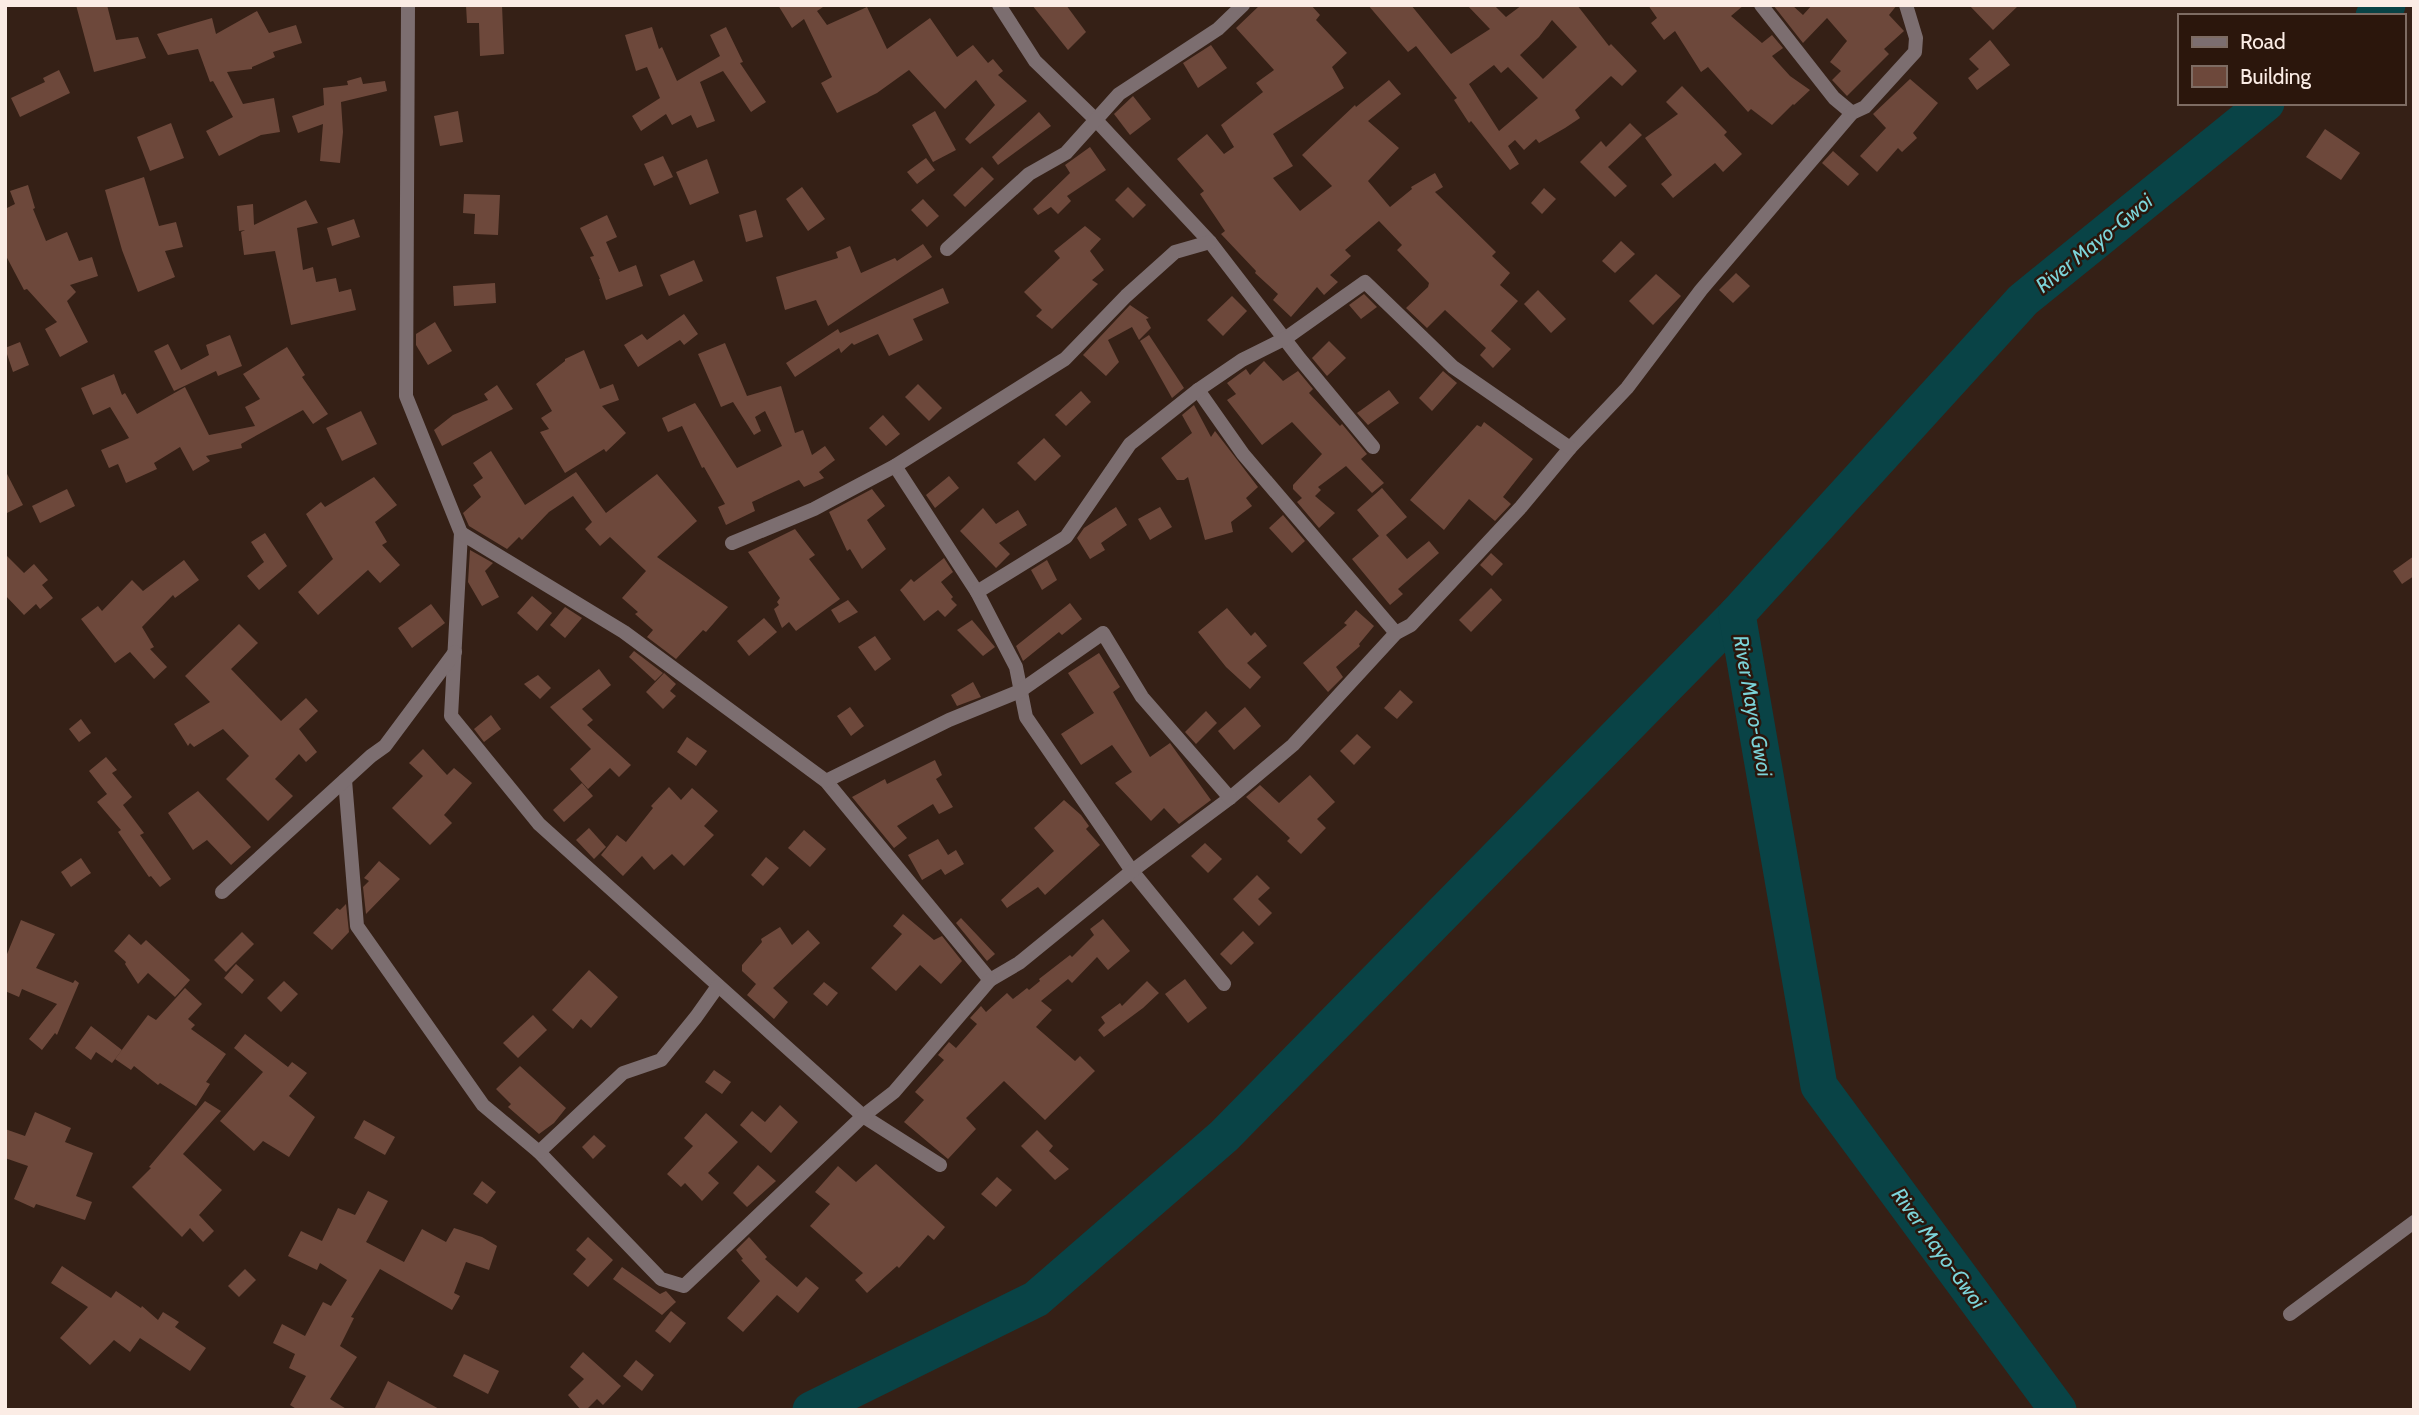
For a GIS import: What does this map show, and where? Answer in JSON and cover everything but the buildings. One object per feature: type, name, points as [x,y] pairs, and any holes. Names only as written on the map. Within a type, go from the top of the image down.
[{"type":"street","points":[[408,5],[406,396],[461,533],[451,716],[539,824],[863,1116],[940,1165]]},
{"type":"street","points":[[999,5],[1035,61],[1095,118],[1210,243],[1373,447]]},
{"type":"street","points":[[947,249],[1029,174],[1066,153],[1118,94],[1218,29],[1243,5]]},
{"type":"street","points":[[1761,5],[1834,98],[1852,113]]},
{"type":"street","points":[[345,780],[357,926],[483,1105],[539,1152],[661,1279],[684,1286],[863,1116],[894,1092],[990,980],[1019,963],[1132,871],[1230,798],[1293,745],[1396,633],[1411,625],[1521,507],[1570,448],[1628,388],[1701,290],[1852,113],[1865,107],[1916,52],[1916,38],[1906,5]]},
{"type":"street","points":[[733,543],[814,509],[895,466],[1065,359],[1126,296],[1175,251],[1210,243]]},
{"type":"street","points":[[977,592],[1066,537],[1130,444],[1198,390],[1242,360],[1286,338],[1365,282],[1453,367],[1570,448]]},
{"type":"street","points":[[1198,390],[1243,454],[1396,633]]},
{"type":"street","points":[[895,466],[977,592],[1016,667],[1026,717],[1132,871],[1224,984]]},
{"type":"street","points":[[461,533],[624,632],[825,781],[990,980]]},
{"type":"street","points":[[825,781],[950,720],[1020,691],[1103,633],[1142,697],[1230,798]]},
{"type":"street","points":[[222,892],[385,746],[454,652]]},
{"type":"street","points":[[539,1152],[623,1073],[661,1060],[718,986]]},
{"type":"street","points":[[2290,1314],[2414,1222]]},
{"type":"waterway","name":"River Mayo-Gwoi","points":[[2376,14],[2387,5]]},
{"type":"waterway","name":"River Mayo-Gwoi","points":[[2058,1410],[1819,1086],[1737,614],[2023,300],[2264,105]]},
{"type":"waterway","points":[[811,1410],[1036,1299],[1224,1136],[1737,614]]}]
